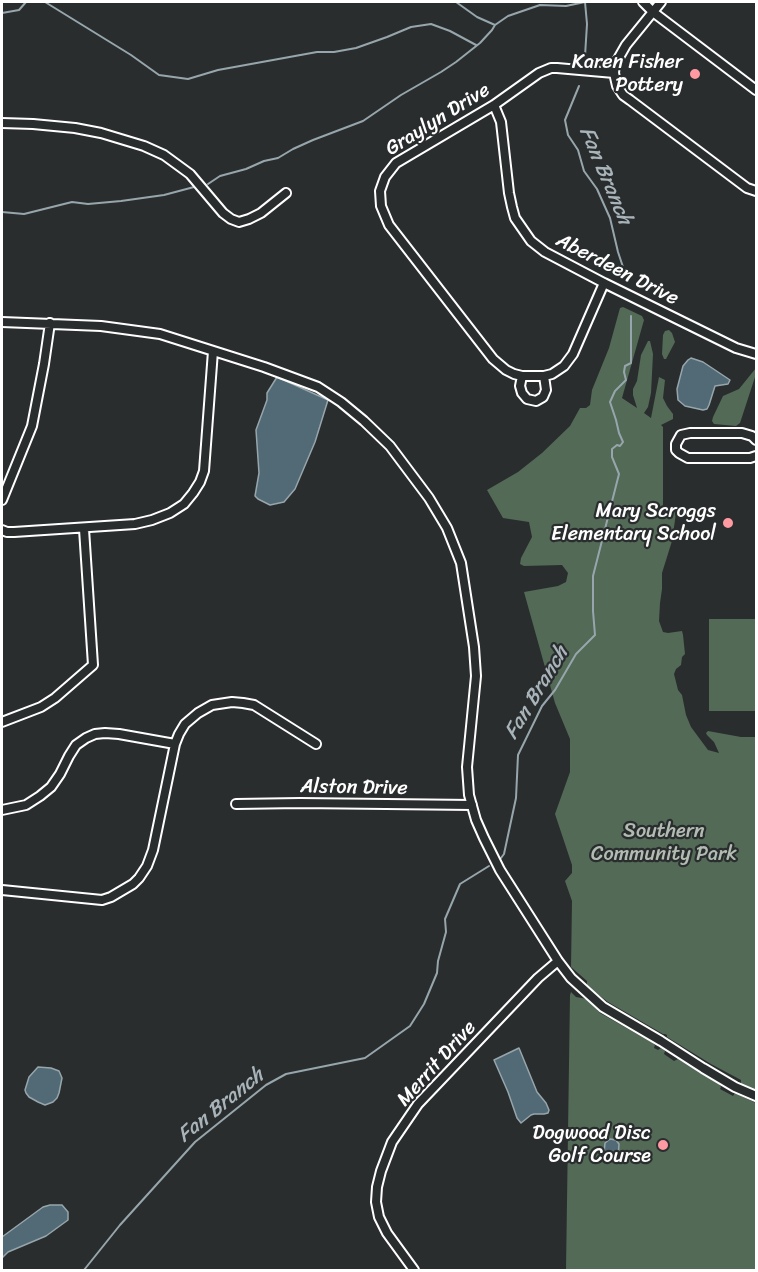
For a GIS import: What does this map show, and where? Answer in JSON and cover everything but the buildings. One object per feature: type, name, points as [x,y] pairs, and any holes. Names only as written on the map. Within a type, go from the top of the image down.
[{"type":"street","points":[[643,2],[756,90]]},
{"type":"street","points":[[661,2],[620,54],[614,73],[617,86],[623,95],[747,188],[756,191]]},
{"type":"street","name":"Graylyn Drive","points":[[544,376],[522,376],[506,370],[493,359],[389,225],[383,213],[380,192],[385,177],[396,163],[494,105],[534,76],[551,68],[614,73]]},
{"type":"street","name":"Aberdeen Drive","points":[[494,105],[501,122],[512,207],[515,218],[531,241],[545,252],[604,284],[736,348],[756,354]]},
{"type":"street","points":[[2,123],[75,128],[144,146],[164,155],[190,174],[223,213],[239,222],[261,213],[286,193]]},
{"type":"street","points":[[522,376],[520,386],[527,399],[536,401],[543,397],[546,390],[544,376],[564,366],[573,354],[604,284]]},
{"type":"street","points":[[2,322],[101,326],[160,334],[264,367],[318,387],[341,402],[390,446],[429,498],[447,528],[461,563],[474,647],[476,676],[467,767],[469,795],[483,838],[500,870],[558,961],[571,978],[603,1007],[735,1087],[756,1096]]},
{"type":"street","points":[[2,500],[32,426],[50,323]]},
{"type":"street","points":[[2,530],[14,532],[84,529],[135,524],[170,513],[184,504],[200,482],[204,471],[213,351]]},
{"type":"street","points":[[756,440],[742,433],[690,432],[681,435],[676,444],[676,450],[688,458],[750,458],[756,456]]},
{"type":"street","points":[[2,722],[41,707],[55,698],[93,664],[84,529]]},
{"type":"street","points":[[2,890],[102,900],[133,884],[147,866],[153,850],[179,734],[198,713],[212,705],[231,702],[254,705],[316,744]]},
{"type":"street","points":[[2,810],[26,805],[51,788],[76,745],[95,734],[105,732],[175,744]]},
{"type":"street","name":"Alston Drive","points":[[236,804],[472,805]]},
{"type":"street","name":"Merrit Drive","points":[[414,1270],[387,1233],[379,1217],[376,1202],[381,1171],[393,1142],[418,1104],[538,978],[558,961]]},
{"type":"green space","name":"Southern Community Park","points":[[623,307],[642,316],[644,320],[622,398],[637,408],[633,389],[637,381],[641,355],[650,341],[653,354],[651,393],[644,413],[651,418],[659,377],[665,380],[663,398],[673,414],[673,419],[661,425],[663,427],[663,508],[664,511],[674,509],[676,513],[672,541],[662,573],[659,621],[663,632],[682,631],[685,654],[674,674],[678,690],[682,695],[691,727],[708,750],[719,753],[714,742],[706,733],[708,731],[741,737],[756,737],[756,1090],[741,1084],[741,1080],[608,1002],[587,986],[587,981],[571,967],[572,901],[565,881],[572,873],[572,865],[555,814],[570,772],[570,739],[555,703],[524,592],[558,586],[566,582],[568,573],[562,565],[524,566],[520,564],[532,537],[529,522],[503,518],[487,490],[518,472],[542,453],[570,426],[580,408],[590,405],[592,390],[609,348],[620,308]]},
{"type":"green space","points":[[669,330],[675,342],[664,359],[663,335]]},
{"type":"green space","points":[[756,368],[740,423],[736,426],[714,424],[713,417],[723,396],[739,389]]},
{"type":"green space","points":[[709,619],[756,619],[756,711],[709,711]]},
{"type":"green space","points":[[571,992],[576,997],[587,999],[600,1013],[653,1043],[654,1048],[663,1049],[664,1054],[674,1061],[678,1059],[719,1084],[720,1089],[733,1096],[735,1093],[756,1103],[756,1270],[566,1270]]},
{"type":"water","points":[[691,358],[703,362],[730,380],[728,384],[715,386],[707,409],[685,406],[678,400],[677,389],[683,366]]},
{"type":"water","points":[[277,377],[328,400],[315,442],[295,489],[284,502],[270,505],[255,496],[259,473],[256,430],[267,400],[267,393]]},
{"type":"water","points":[[519,1048],[537,1092],[549,1110],[548,1113],[531,1115],[521,1123],[494,1060]]},
{"type":"water","points":[[38,1067],[59,1071],[62,1078],[57,1098],[45,1105],[29,1097],[25,1090],[29,1077]]},
{"type":"water","points":[[610,1139],[616,1140],[619,1144],[616,1161],[610,1160],[604,1153],[605,1143]]},
{"type":"water","points":[[62,1205],[68,1212],[68,1220],[46,1236],[8,1252],[2,1258],[2,1237],[43,1207]]},
{"type":"waterway","points":[[2,13],[19,10],[26,2]]},
{"type":"waterway","points":[[45,2],[159,75],[188,79],[218,70],[317,52],[356,48],[411,27],[431,24],[476,45]]},
{"type":"waterway","points":[[456,2],[477,17],[495,25]]},
{"type":"waterway","name":"Fan Branch","points":[[585,2],[587,24],[585,56]]},
{"type":"waterway","points":[[208,184],[220,176],[278,158],[313,140],[363,121],[456,62],[480,43],[495,25],[508,16],[540,5],[566,6],[585,2]]},
{"type":"waterway","name":"Fan Branch","points":[[579,86],[565,120],[568,135],[578,150],[584,171],[597,189],[610,218],[627,279]]},
{"type":"waterway","points":[[2,212],[24,214],[72,202],[88,204],[121,201],[164,195],[194,187]]},
{"type":"waterway","name":"Fan Branch","points":[[501,858],[504,854],[516,798],[518,755],[542,706],[555,690],[576,654],[595,635],[593,576],[619,474],[612,457],[612,449],[623,442],[610,402],[615,391],[626,380],[625,366],[631,363],[631,316]]},
{"type":"waterway","name":"Fan Branch","points":[[84,1270],[120,1225],[195,1142],[266,1085],[286,1074],[365,1058],[410,1026],[424,1004],[437,973],[446,932],[445,919],[460,884],[489,866]]},
{"type":"place","name":"Karen Fisher Pottery","points":[[695,74]]},
{"type":"place","name":"Mary Scroggs Elementary School","points":[[728,523]]},
{"type":"place","name":"Dogwood Disc Golf Course","points":[[663,1145]]}]
